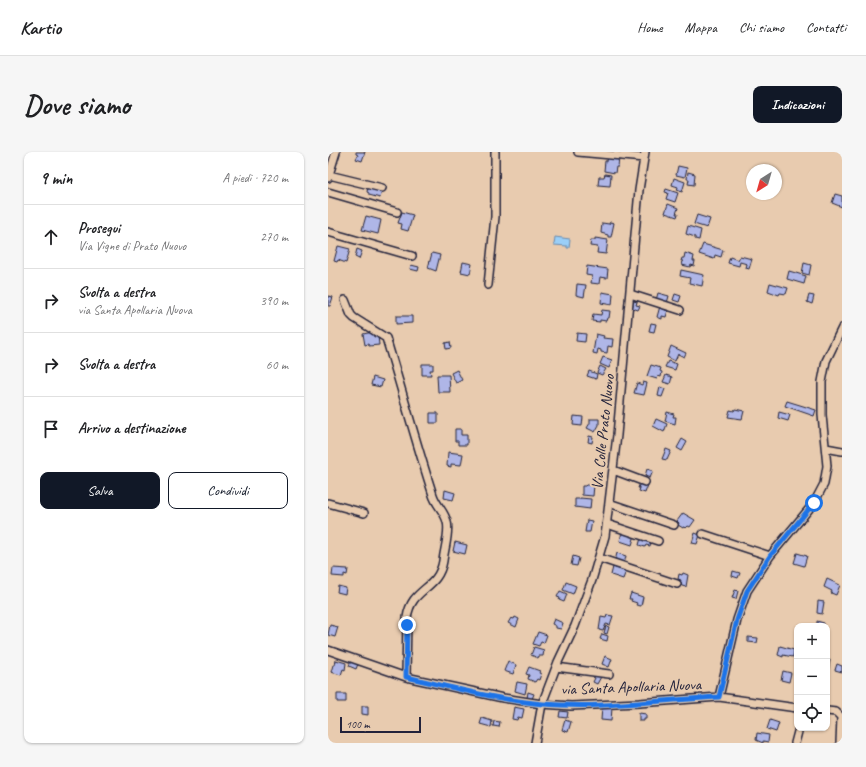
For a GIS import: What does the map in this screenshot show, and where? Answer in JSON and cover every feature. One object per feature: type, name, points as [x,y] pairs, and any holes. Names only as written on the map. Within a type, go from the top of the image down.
[{"type":"street","points":[[336,152],[328,176],[382,188]]},
{"type":"street","points":[[488,285],[495,216],[495,152]]},
{"type":"street","points":[[578,152],[644,155]]},
{"type":"street","name":"Via Colle Prato Nuovo","points":[[535,743],[542,704],[556,667],[575,626],[599,558],[607,524],[639,190],[644,155]]},
{"type":"street","points":[[328,192],[397,212]]},
{"type":"street","points":[[328,232],[412,256]]},
{"type":"street","points":[[630,294],[680,310]]},
{"type":"street","points":[[345,300],[354,318],[386,338],[433,495],[448,524],[440,572],[433,582],[414,599],[409,609],[407,618],[406,677]]},
{"type":"street","points":[[719,697],[742,604],[754,579],[770,556],[814,503],[824,484],[827,466],[822,415],[823,374],[826,361],[842,328]]},
{"type":"street","points":[[826,448],[842,451]]},
{"type":"street","points":[[613,470],[645,482]]},
{"type":"street","points":[[328,503],[364,513]]},
{"type":"street","points":[[609,503],[674,525]]},
{"type":"street","points":[[607,524],[658,541]]},
{"type":"street","points":[[702,534],[770,556]]},
{"type":"street","points":[[599,558],[677,584]]},
{"type":"street","name":"via Santa Apollaria Nuova","points":[[328,650],[406,677],[503,698],[542,704],[571,706],[719,697],[794,708]]},
{"type":"street","points":[[556,667],[609,674]]},
{"type":"street","points":[[830,711],[836,712],[841,717],[840,743]]},
{"type":"street","points":[[795,743],[798,731]]},
{"type":"water","points":[[555,237],[570,239],[569,248],[567,248],[567,246],[554,245]]},
{"type":"building","points":[[356,152],[365,152],[362,161],[356,159],[358,155]]},
{"type":"building","points":[[608,157],[619,158],[618,167],[616,167],[615,173],[604,171],[605,161],[607,161]]},
{"type":"building","points":[[678,166],[687,168],[685,177],[676,175]]},
{"type":"building","points":[[688,172],[695,174],[694,185],[688,184]]},
{"type":"building","points":[[605,174],[611,175],[610,186],[598,185],[599,177],[604,177]]},
{"type":"building","points":[[674,178],[685,182],[682,192],[677,190],[678,187],[672,185]]},
{"type":"building","points":[[368,186],[382,191],[380,198],[369,195],[367,192]]},
{"type":"building","points":[[666,189],[678,193],[675,202],[666,199],[668,193],[665,192]]},
{"type":"building","points":[[835,194],[842,196],[842,207],[832,203]]},
{"type":"building","points":[[668,204],[678,208],[676,214],[678,214],[677,217],[665,213]]},
{"type":"building","points":[[402,212],[413,215],[408,231],[401,229],[402,224],[398,223]]},
{"type":"building","points":[[697,215],[710,219],[707,228],[694,224]]},
{"type":"building","points":[[366,216],[381,220],[378,234],[362,230]]},
{"type":"building","points":[[610,222],[614,223],[611,237],[608,237],[608,235],[601,233],[602,223],[609,224]]},
{"type":"building","points":[[688,226],[701,230],[699,240],[686,234]]},
{"type":"building","points":[[595,238],[608,240],[606,254],[597,253],[598,247],[590,246],[591,240],[595,240]]},
{"type":"building","points":[[703,244],[723,250],[721,257],[715,255],[714,259],[699,254]]},
{"type":"building","points":[[338,246],[350,249],[346,263],[338,260],[337,262],[334,261]]},
{"type":"building","points":[[357,249],[362,251],[359,259],[355,257]]},
{"type":"building","points":[[432,253],[440,255],[436,271],[428,268]]},
{"type":"building","points":[[685,253],[694,256],[694,266],[691,265],[690,267],[682,265],[683,261],[681,261],[682,258],[684,258]]},
{"type":"building","points":[[740,256],[752,259],[749,269],[746,268],[747,264],[740,262],[739,266],[728,263],[730,257],[738,260]]},
{"type":"building","points":[[463,262],[472,264],[470,274],[461,272]]},
{"type":"building","points":[[804,263],[811,265],[809,275],[802,273]]},
{"type":"building","points":[[411,265],[419,267],[418,271],[410,269]]},
{"type":"building","points":[[587,266],[608,269],[607,278],[600,277],[599,284],[591,283],[592,276],[586,275]]},
{"type":"building","points":[[681,270],[704,275],[702,286],[689,283],[690,278],[680,276]]},
{"type":"building","points":[[789,271],[806,276],[804,284],[787,279]]},
{"type":"building","points":[[770,283],[788,288],[786,294],[780,293],[779,295],[768,291]]},
{"type":"building","points":[[577,284],[586,285],[584,297],[576,295]]},
{"type":"building","points":[[602,292],[613,294],[612,305],[601,303]]},
{"type":"building","points":[[658,293],[669,296],[667,303],[656,300]]},
{"type":"building","points":[[675,294],[681,296],[679,302],[673,300]]},
{"type":"building","points":[[809,295],[814,296],[812,304],[807,302]]},
{"type":"building","points":[[328,296],[333,297],[330,306],[328,306]]},
{"type":"building","points":[[634,301],[637,302],[636,305],[640,306],[638,310],[632,308]]},
{"type":"building","points":[[660,306],[665,307],[665,310],[668,310],[666,317],[662,316],[662,319],[657,317]]},
{"type":"building","points":[[602,310],[610,311],[609,318],[607,318],[606,321],[592,321],[593,314],[601,315]]},
{"type":"building","points":[[396,316],[412,316],[412,323],[396,324]]},
{"type":"building","points":[[651,323],[656,324],[654,332],[649,331]]},
{"type":"building","points":[[373,332],[374,337],[378,336],[379,345],[365,345],[363,334]]},
{"type":"building","points":[[577,333],[586,334],[585,342],[576,341]]},
{"type":"building","points":[[596,334],[604,336],[603,338],[613,339],[612,347],[608,346],[607,353],[601,352],[601,350],[598,349],[597,354],[593,353]]},
{"type":"building","points":[[450,342],[451,348],[446,349],[445,343]]},
{"type":"building","points":[[671,346],[686,353],[684,357],[678,354],[675,361],[667,357]]},
{"type":"building","points":[[603,357],[612,360],[609,368],[600,364]]},
{"type":"building","points":[[668,361],[677,364],[675,370],[665,367]]},
{"type":"building","points":[[422,364],[433,364],[433,370],[430,370],[431,375],[422,375]]},
{"type":"building","points":[[651,365],[661,368],[661,377],[658,376],[657,379],[647,376]]},
{"type":"building","points":[[600,366],[606,369],[602,375],[597,373]]},
{"type":"building","points":[[457,370],[462,380],[456,383],[451,373]]},
{"type":"building","points":[[589,371],[597,374],[596,379],[587,376]]},
{"type":"building","points":[[437,375],[449,375],[450,392],[438,392]]},
{"type":"building","points":[[666,375],[672,377],[670,384],[663,382]]},
{"type":"building","points":[[373,377],[383,380],[381,387],[371,385]]},
{"type":"building","points":[[643,382],[647,383],[644,395],[634,393],[637,383],[642,385]]},
{"type":"building","points":[[660,387],[665,389],[662,397],[658,396]]},
{"type":"building","points":[[787,401],[816,410],[814,416],[785,406]]},
{"type":"building","points":[[735,409],[744,411],[742,419],[728,417],[730,410],[734,411]]},
{"type":"building","points":[[667,412],[674,414],[673,417],[676,417],[675,424],[665,421]]},
{"type":"building","points":[[779,412],[790,415],[788,421],[778,418]]},
{"type":"building","points":[[430,413],[438,413],[438,423],[430,423]]},
{"type":"building","points":[[574,416],[583,417],[582,426],[573,425]]},
{"type":"building","points":[[590,419],[599,419],[599,425],[595,432],[587,428],[590,423]]},
{"type":"building","points":[[656,419],[667,424],[664,432],[653,426]]},
{"type":"building","points":[[455,429],[461,429],[461,435],[467,435],[467,445],[458,445],[458,441],[455,441]]},
{"type":"building","points":[[589,436],[593,437],[592,443],[588,442]]},
{"type":"building","points":[[682,439],[687,442],[682,451],[677,448]]},
{"type":"building","points":[[666,449],[671,451],[667,460],[662,459]]},
{"type":"building","points":[[448,452],[463,454],[461,465],[451,464],[451,467],[447,466]]},
{"type":"building","points":[[647,469],[653,471],[650,478],[645,476]]},
{"type":"building","points":[[640,483],[648,485],[645,493],[639,491],[640,488],[638,488]]},
{"type":"building","points":[[594,485],[593,496],[582,495],[582,486]]},
{"type":"building","points":[[445,490],[455,493],[453,500],[444,498]]},
{"type":"building","points":[[575,499],[591,499],[590,509],[575,507]]},
{"type":"building","points":[[683,513],[695,520],[690,527],[688,526],[683,528],[678,525],[679,523],[677,521]]},
{"type":"building","points":[[587,520],[592,521],[590,532],[585,532]]},
{"type":"building","points":[[622,531],[635,535],[632,545],[620,541]]},
{"type":"building","points":[[695,533],[700,535],[697,544],[692,543]]},
{"type":"building","points":[[641,538],[651,541],[650,546],[646,545],[645,547],[639,545]]},
{"type":"building","points":[[455,542],[467,545],[465,554],[453,551]]},
{"type":"building","points":[[617,553],[626,556],[624,564],[615,561]]},
{"type":"building","points":[[797,553],[807,556],[804,566],[794,563]]},
{"type":"building","points":[[573,556],[579,558],[577,566],[571,565]]},
{"type":"building","points":[[613,567],[626,571],[623,579],[611,575]]},
{"type":"building","points":[[333,568],[348,569],[347,575],[344,574],[344,577],[332,576]]},
{"type":"building","points":[[733,571],[740,573],[738,578],[732,576]]},
{"type":"building","points":[[683,573],[688,575],[686,587],[682,586],[680,583],[681,580],[678,579],[679,574],[682,575]]},
{"type":"building","points":[[827,579],[840,585],[836,595],[824,587]]},
{"type":"building","points":[[566,582],[576,586],[573,594],[563,590]]},
{"type":"building","points":[[338,586],[346,588],[345,594],[337,592]]},
{"type":"building","points":[[735,590],[738,591],[736,599],[732,598]]},
{"type":"building","points":[[560,591],[567,594],[564,602],[559,600],[560,598],[557,597]]},
{"type":"building","points":[[631,593],[643,597],[641,606],[636,605],[637,603],[631,601],[632,599],[629,599]]},
{"type":"building","points":[[818,601],[824,602],[822,614],[817,613]]},
{"type":"building","points":[[607,615],[613,616],[610,625],[606,624],[603,631],[599,630],[601,617],[606,618]]},
{"type":"building","points":[[515,617],[519,619],[516,627],[508,623],[511,618],[514,619]]},
{"type":"building","points":[[554,619],[563,623],[561,629],[556,628],[556,626],[552,624]]},
{"type":"building","points":[[330,625],[338,627],[335,637],[328,635]]},
{"type":"building","points":[[606,626],[609,627],[607,634],[604,633]]},
{"type":"building","points":[[538,632],[547,635],[544,643],[541,642],[539,646],[533,644]]},
{"type":"building","points":[[602,634],[608,636],[607,641],[600,639]]},
{"type":"building","points":[[748,637],[758,638],[757,643],[748,642]]},
{"type":"building","points":[[780,646],[794,650],[793,657],[783,655],[783,657],[778,655]]},
{"type":"building","points":[[534,647],[544,650],[543,656],[539,656],[538,658],[531,655]]},
{"type":"building","points":[[605,656],[612,659],[609,667],[602,664]]},
{"type":"building","points":[[336,660],[346,663],[345,670],[343,669],[341,675],[331,672]]},
{"type":"building","points":[[351,661],[358,664],[356,669],[349,666]]},
{"type":"building","points":[[508,661],[516,665],[513,674],[504,671]]},
{"type":"building","points":[[837,664],[842,666],[842,672],[835,670]]},
{"type":"building","points":[[529,667],[540,671],[539,673],[541,674],[539,680],[537,679],[535,682],[528,679],[529,675],[526,674]]},
{"type":"building","points":[[783,671],[791,673],[789,682],[781,680]]},
{"type":"building","points":[[594,674],[602,675],[597,684],[593,682],[595,678],[593,677]]},
{"type":"building","points":[[517,682],[527,684],[525,694],[515,691]]},
{"type":"building","points":[[528,692],[534,694],[532,699],[527,698]]},
{"type":"building","points":[[337,694],[346,694],[346,702],[337,702]]},
{"type":"building","points":[[362,706],[368,706],[368,715],[362,714]]},
{"type":"building","points":[[514,707],[524,709],[522,718],[518,717],[517,720],[512,719]]},
{"type":"building","points":[[602,707],[612,708],[611,721],[601,720]]},
{"type":"building","points":[[560,711],[568,712],[567,718],[559,717]]},
{"type":"building","points":[[639,713],[646,714],[646,719],[644,719],[644,721],[639,721]]},
{"type":"building","points":[[482,718],[492,721],[491,727],[480,724]]},
{"type":"building","points":[[565,720],[571,722],[568,732],[562,730]]},
{"type":"building","points":[[770,720],[779,723],[776,732],[767,729]]},
{"type":"building","points":[[494,721],[500,722],[499,727],[493,726]]},
{"type":"building","points":[[757,733],[769,735],[768,742],[763,741],[763,743],[756,740]]},
{"type":"route","points":[[407,625],[406,677],[503,698],[542,704],[571,706],[719,697],[737,620],[747,591],[770,556],[814,503]]}]
